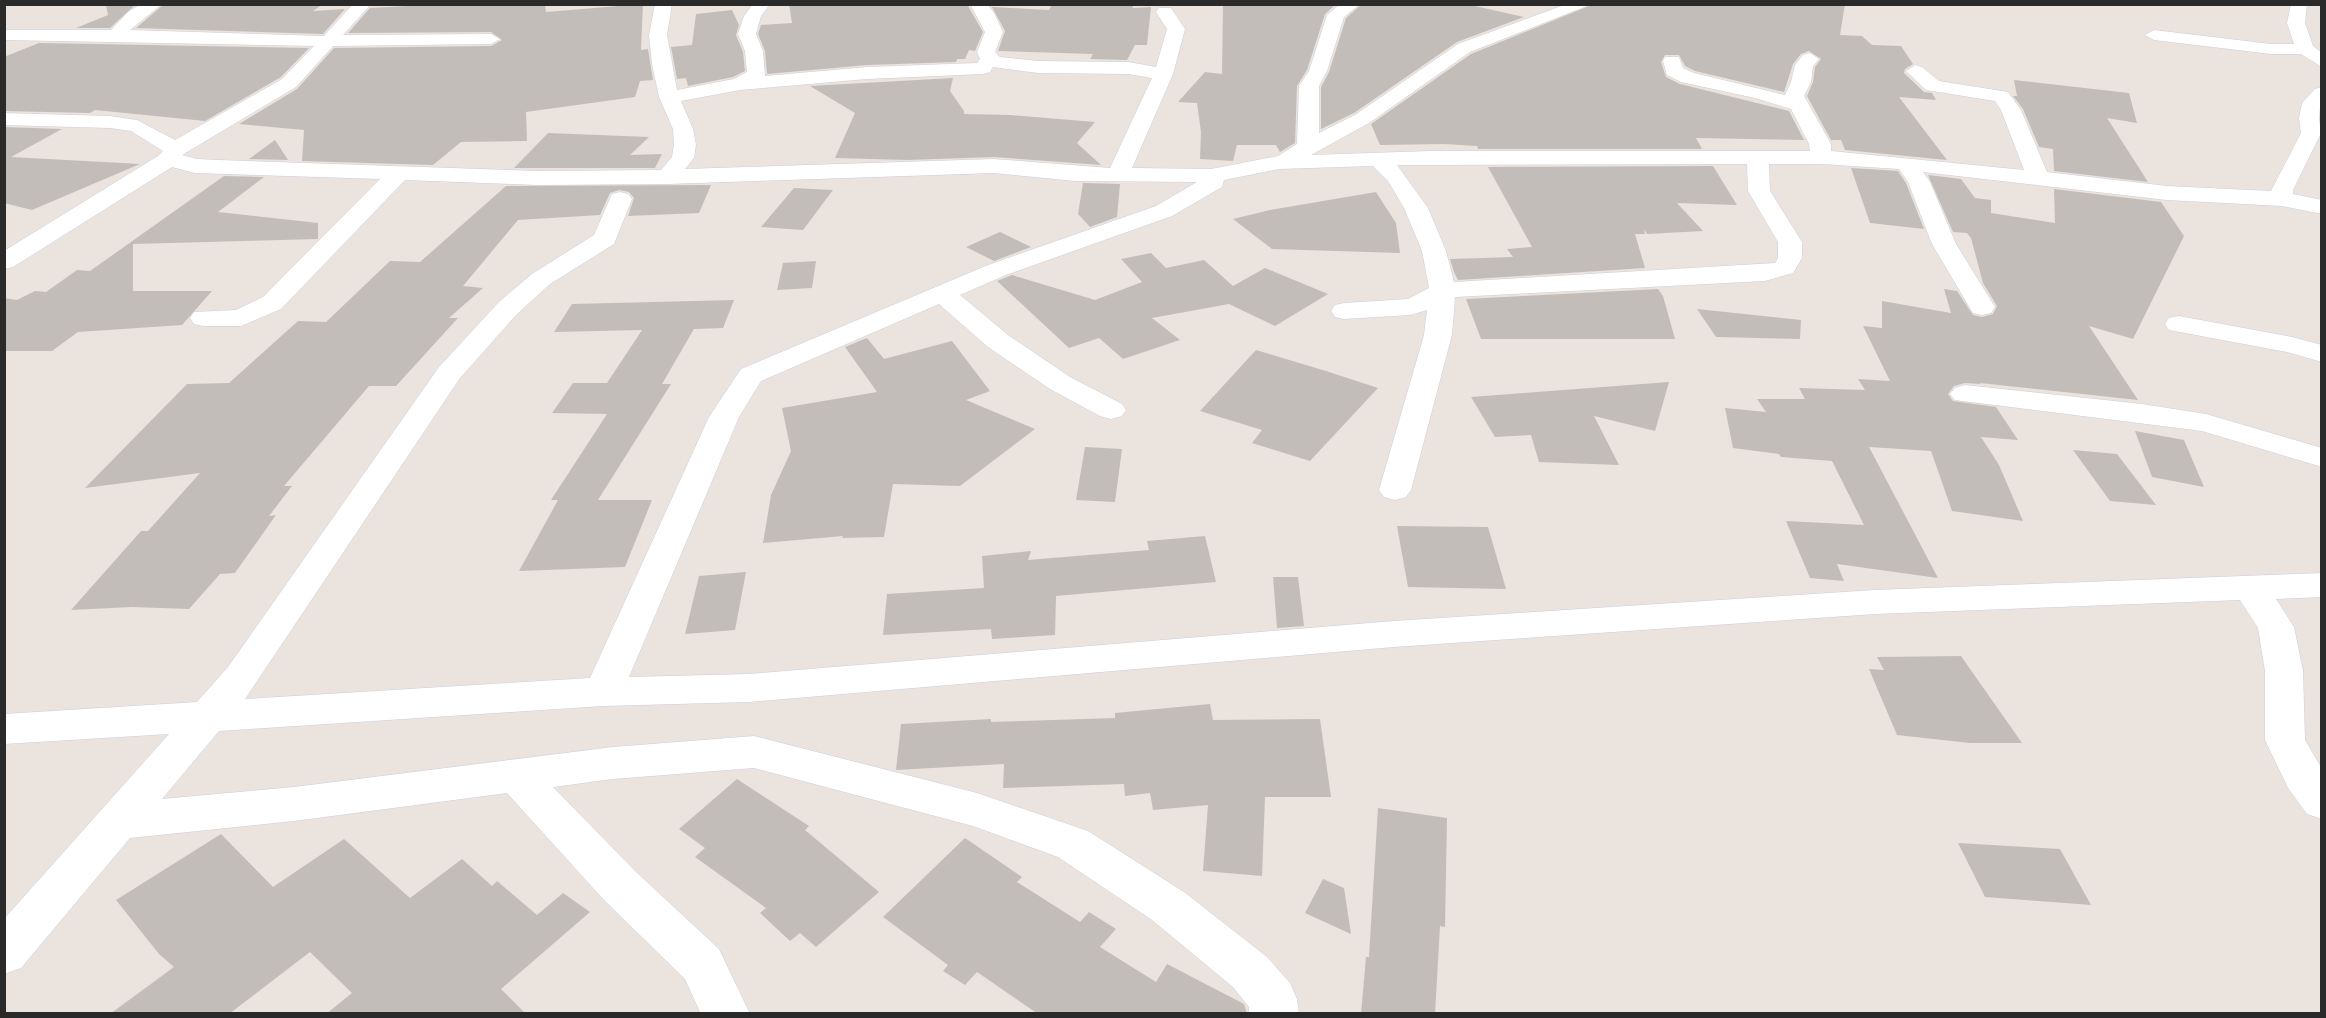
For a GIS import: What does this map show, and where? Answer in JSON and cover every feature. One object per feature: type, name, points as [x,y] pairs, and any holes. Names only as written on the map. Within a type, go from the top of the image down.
[{"type":"street","points":[[116,35],[134,16],[154,4]]},
{"type":"street","points":[[4,262],[170,155],[289,83],[363,4]]},
{"type":"street","points":[[664,4],[658,35],[661,64],[669,97],[683,129],[685,146],[683,158],[667,177]]},
{"type":"street","points":[[740,84],[757,74],[754,51],[747,34],[753,16],[762,4]]},
{"type":"street","points":[[978,4],[986,12],[994,32],[986,52],[989,58],[997,62],[1038,67],[1128,68],[1163,74]]},
{"type":"street","points":[[1308,149],[1309,86],[1318,71],[1336,15],[1352,4]]},
{"type":"street","points":[[1279,162],[1362,119],[1464,48],[1584,4]]},
{"type":"street","points":[[2299,4],[2296,23],[2322,62]]},
{"type":"street","points":[[1119,173],[1163,74],[1176,29],[1165,12]]},
{"type":"street","points":[[4,35],[116,35],[325,42],[491,39]]},
{"type":"street","points":[[2154,35],[2271,49],[2309,43]]},
{"type":"street","points":[[669,97],[740,84],[867,73],[983,68],[989,58]]},
{"type":"street","points":[[1810,59],[1804,65],[1801,82],[1794,96],[1820,144],[1821,157]]},
{"type":"street","points":[[1672,61],[1674,72],[1688,78],[1759,93],[1798,105]]},
{"type":"street","points":[[1915,70],[1924,80],[1939,87],[2001,96],[2011,110],[2033,161],[2037,179]]},
{"type":"street","points":[[2282,199],[2282,190],[2311,133],[2309,118],[2312,103],[2322,93]]},
{"type":"street","points":[[4,119],[110,122],[137,126],[176,160],[195,166],[398,174],[538,178],[667,177],[994,166],[1075,174],[1211,176],[1279,162],[1821,157],[1906,163],[2223,198],[2282,199],[2322,207]]},
{"type":"street","points":[[1344,311],[1410,307],[1426,302],[1443,290],[1765,273],[1784,268],[1790,258],[1790,242],[1759,191],[1758,156]]},
{"type":"street","points":[[1379,160],[1397,177],[1416,208],[1434,251],[1443,290],[1438,335],[1401,461],[1395,490]]},
{"type":"street","points":[[1906,163],[1919,182],[1955,264],[1982,307]]},
{"type":"street","points":[[203,318],[241,318],[272,303],[398,174]]},
{"type":"street","points":[[603,692],[724,417],[745,380],[788,357],[852,334],[997,270],[1164,211],[1214,182],[1211,176]]},
{"type":"street","points":[[4,953],[209,718],[284,618],[448,373],[508,308],[533,286],[575,256],[605,239],[621,199]]},
{"type":"street","points":[[942,294],[998,341],[1060,383],[1111,410]]},
{"type":"street","points":[[2179,324],[2292,345],[2322,354]]},
{"type":"street","points":[[1965,394],[2142,413],[2205,423],[2321,457],[2322,483]]},
{"type":"street","points":[[4,729],[603,692],[749,688],[1394,634],[1852,604],[2322,585]]},
{"type":"street","points":[[2249,587],[2276,627],[2284,671],[2285,740],[2303,776],[2322,802]]},
{"type":"street","points":[[120,821],[294,804],[515,774],[754,752],[977,810],[1073,844],[1168,906],[1250,972],[1273,999],[1274,1014]]},
{"type":"street","points":[[515,774],[620,886],[702,964],[726,1014]]},
{"type":"building","points":[[136,4],[110,28],[76,28],[108,15],[106,5]]},
{"type":"building","points":[[164,4],[323,4],[313,11],[345,9],[323,34],[136,28]]},
{"type":"building","points":[[446,4],[545,4],[546,12],[643,4],[641,50],[648,49],[653,80],[640,81],[635,97],[526,112],[527,141],[461,142],[433,165],[302,161],[304,130],[239,124],[297,89],[334,48],[491,46],[502,40],[491,32],[348,33],[370,8]]},
{"type":"building","points":[[789,4],[968,6],[983,32],[975,51],[969,50],[965,59],[957,59],[956,62],[867,65],[767,74],[765,51],[758,34],[761,25],[792,23]]},
{"type":"building","points":[[1132,4],[1133,8],[1151,7],[1147,45],[1135,45],[1127,60],[1090,59],[1093,54],[998,51],[1005,31],[992,7],[1049,10],[1051,6]]},
{"type":"building","points":[[1223,4],[1336,4],[1325,14],[1307,70],[1297,86],[1295,143],[1280,152],[1276,145],[1237,145],[1233,161],[1200,159],[1201,132],[1197,103],[1178,102],[1205,72],[1222,74]]},
{"type":"building","points":[[1362,4],[1466,4],[1524,17],[1457,42],[1354,113],[1321,129],[1321,87],[1329,72],[1346,18]]},
{"type":"building","points":[[1594,4],[1845,4],[1840,35],[1862,36],[1872,45],[1901,46],[1913,64],[1905,69],[1904,73],[1924,92],[1932,93],[1936,100],[1899,97],[1947,160],[1845,150],[1841,140],[1831,140],[1807,96],[1813,82],[1815,67],[1821,59],[1809,51],[1801,54],[1793,64],[1784,92],[1695,71],[1685,66],[1679,55],[1665,55],[1661,62],[1666,77],[1680,84],[1789,111],[1804,140],[1696,138],[1702,149],[1478,149],[1477,146],[1444,144],[1380,145],[1371,124],[1471,54]]},
{"type":"building","points":[[732,10],[739,25],[736,35],[743,52],[745,71],[733,77],[688,86],[686,78],[677,79],[671,47],[692,45],[696,14]]},
{"type":"building","points":[[39,43],[309,48],[281,77],[205,121],[95,110],[90,113],[4,111],[4,57]]},
{"type":"building","points":[[953,78],[950,91],[964,114],[1010,115],[1095,122],[1077,143],[1101,165],[994,157],[907,160],[835,158],[855,113],[810,86]]},
{"type":"building","points":[[2014,80],[2129,93],[2137,123],[2107,118],[2148,182],[2054,171],[2053,149],[2039,147],[2023,109],[2013,96],[2017,96]]},
{"type":"building","points":[[4,127],[62,129],[11,157],[140,164],[32,210],[4,203]]},
{"type":"building","points":[[548,133],[649,137],[630,155],[662,154],[655,168],[514,168]]},
{"type":"building","points":[[275,140],[288,160],[249,159]]},
{"type":"building","points":[[1713,166],[1737,205],[1677,203],[1703,231],[1647,234],[1644,229],[1645,234],[1635,234],[1645,268],[1458,280],[1454,272],[1450,259],[1513,257],[1507,249],[1532,247],[1488,167]]},
{"type":"building","points":[[1851,168],[1898,171],[1906,183],[1924,229],[1870,223]]},
{"type":"building","points":[[1928,175],[1961,179],[1975,198],[1991,200],[1991,213],[2055,223],[2054,189],[2161,202],[2184,236],[2133,339],[2089,326],[2138,400],[1980,383],[1954,386],[1948,394],[1953,401],[1996,407],[2018,440],[1981,437],[1999,465],[2023,521],[1952,511],[1931,451],[1869,447],[1938,578],[1837,564],[1844,581],[1810,578],[1786,521],[1864,525],[1832,461],[1781,457],[1779,454],[1733,448],[1725,408],[1766,412],[1757,399],[1805,399],[1799,388],[1865,390],[1858,379],[1890,381],[1863,326],[1882,328],[1882,301],[1951,313],[1944,289],[1957,291],[1973,315],[1982,317],[1993,314],[1997,306],[1983,283],[1971,238],[1967,233],[1953,232]]},
{"type":"building","points":[[224,176],[264,177],[218,212],[318,223],[318,239],[133,244],[133,291],[212,291],[182,325],[78,332],[52,351],[4,351],[4,298],[17,300],[35,291],[46,292],[77,270],[90,271]]},
{"type":"building","points":[[1083,183],[1120,184],[1117,217],[1090,227],[1078,214]]},
{"type":"building","points":[[711,185],[699,213],[628,216],[634,198],[629,192],[619,190],[610,193],[600,215],[518,220],[463,286],[483,288],[449,318],[458,318],[396,386],[369,386],[284,486],[292,486],[269,516],[276,515],[235,573],[220,574],[189,609],[132,607],[71,610],[141,531],[148,531],[200,473],[85,488],[187,384],[229,383],[298,321],[326,322],[390,261],[420,262],[506,186]]},
{"type":"building","points":[[794,188],[833,190],[803,230],[761,227]]},
{"type":"building","points":[[1376,192],[1396,223],[1400,253],[1272,249],[1233,219],[1270,210]]},
{"type":"building","points":[[1000,232],[1031,247],[994,261],[966,247]]},
{"type":"building","points":[[1151,253],[1166,268],[1204,260],[1233,286],[1265,268],[1328,294],[1275,326],[1229,304],[1152,318],[1180,340],[1123,359],[1099,338],[1069,348],[997,281],[1012,275],[1095,300],[1142,282],[1121,259]]},
{"type":"building","points":[[816,261],[812,288],[777,290],[783,263]]},
{"type":"building","points":[[1658,289],[1663,296],[1675,339],[1481,339],[1466,299]]},
{"type":"building","points":[[734,300],[723,328],[694,329],[662,384],[671,384],[598,500],[652,500],[625,567],[519,571],[558,500],[551,500],[607,414],[552,413],[573,383],[607,383],[642,330],[554,332],[572,304]]},
{"type":"building","points":[[1697,309],[1801,320],[1800,339],[1716,337]]},
{"type":"building","points":[[867,338],[884,359],[952,341],[990,391],[966,400],[1035,429],[960,486],[893,484],[884,537],[842,538],[843,536],[763,543],[771,495],[791,451],[782,408],[877,392],[845,347]]},
{"type":"building","points":[[1256,350],[1378,388],[1310,461],[1252,443],[1262,430],[1200,411]]},
{"type":"building","points":[[1669,382],[1655,431],[1594,416],[1619,465],[1539,462],[1531,435],[1495,437],[1471,397]]},
{"type":"building","points":[[2135,431],[2184,440],[2204,487],[2152,477]]},
{"type":"building","points":[[1085,447],[1122,449],[1115,502],[1076,500]]},
{"type":"building","points":[[2073,450],[2117,454],[2156,505],[2110,501]]},
{"type":"building","points":[[1397,526],[1488,527],[1506,589],[1408,587]]},
{"type":"building","points":[[1205,536],[1216,582],[1056,596],[1055,635],[992,639],[991,629],[883,635],[887,594],[984,588],[982,556],[1031,551],[1028,560],[1149,550],[1147,541]]},
{"type":"building","points":[[746,572],[735,630],[685,634],[699,576]]},
{"type":"building","points":[[1273,577],[1298,577],[1304,626],[1277,628]]},
{"type":"building","points":[[1961,656],[2022,743],[1970,743],[1897,735],[1869,669],[1884,670],[1877,657]]},
{"type":"building","points":[[1210,704],[1213,720],[1320,719],[1331,797],[1265,797],[1262,876],[1203,871],[1208,805],[1153,810],[1150,793],[1125,796],[1124,784],[1003,788],[1004,764],[896,770],[901,724],[991,719],[991,722],[1115,718],[1115,713]]},
{"type":"building","points":[[737,779],[809,826],[805,830],[879,892],[816,947],[800,933],[790,941],[760,913],[766,908],[695,857],[705,848],[679,829]]},
{"type":"building","points":[[1378,808],[1447,818],[1445,927],[1440,926],[1435,1014],[1361,1014],[1366,957],[1369,957]]},
{"type":"building","points":[[221,834],[273,887],[344,839],[410,898],[462,859],[492,886],[497,881],[537,915],[563,893],[590,912],[501,989],[526,1014],[326,1014],[352,993],[310,952],[229,1014],[110,1014],[174,967],[159,954],[116,900]]},
{"type":"building","points":[[965,838],[1022,877],[1017,882],[1080,922],[1089,912],[1116,929],[1100,947],[1156,982],[1167,964],[1244,1004],[1247,1014],[1038,1014],[977,972],[965,985],[943,971],[948,965],[883,917]]},
{"type":"building","points":[[1958,843],[2060,849],[2091,905],[1985,897]]},
{"type":"building","points":[[1323,879],[1344,888],[1351,934],[1305,913]]}]
